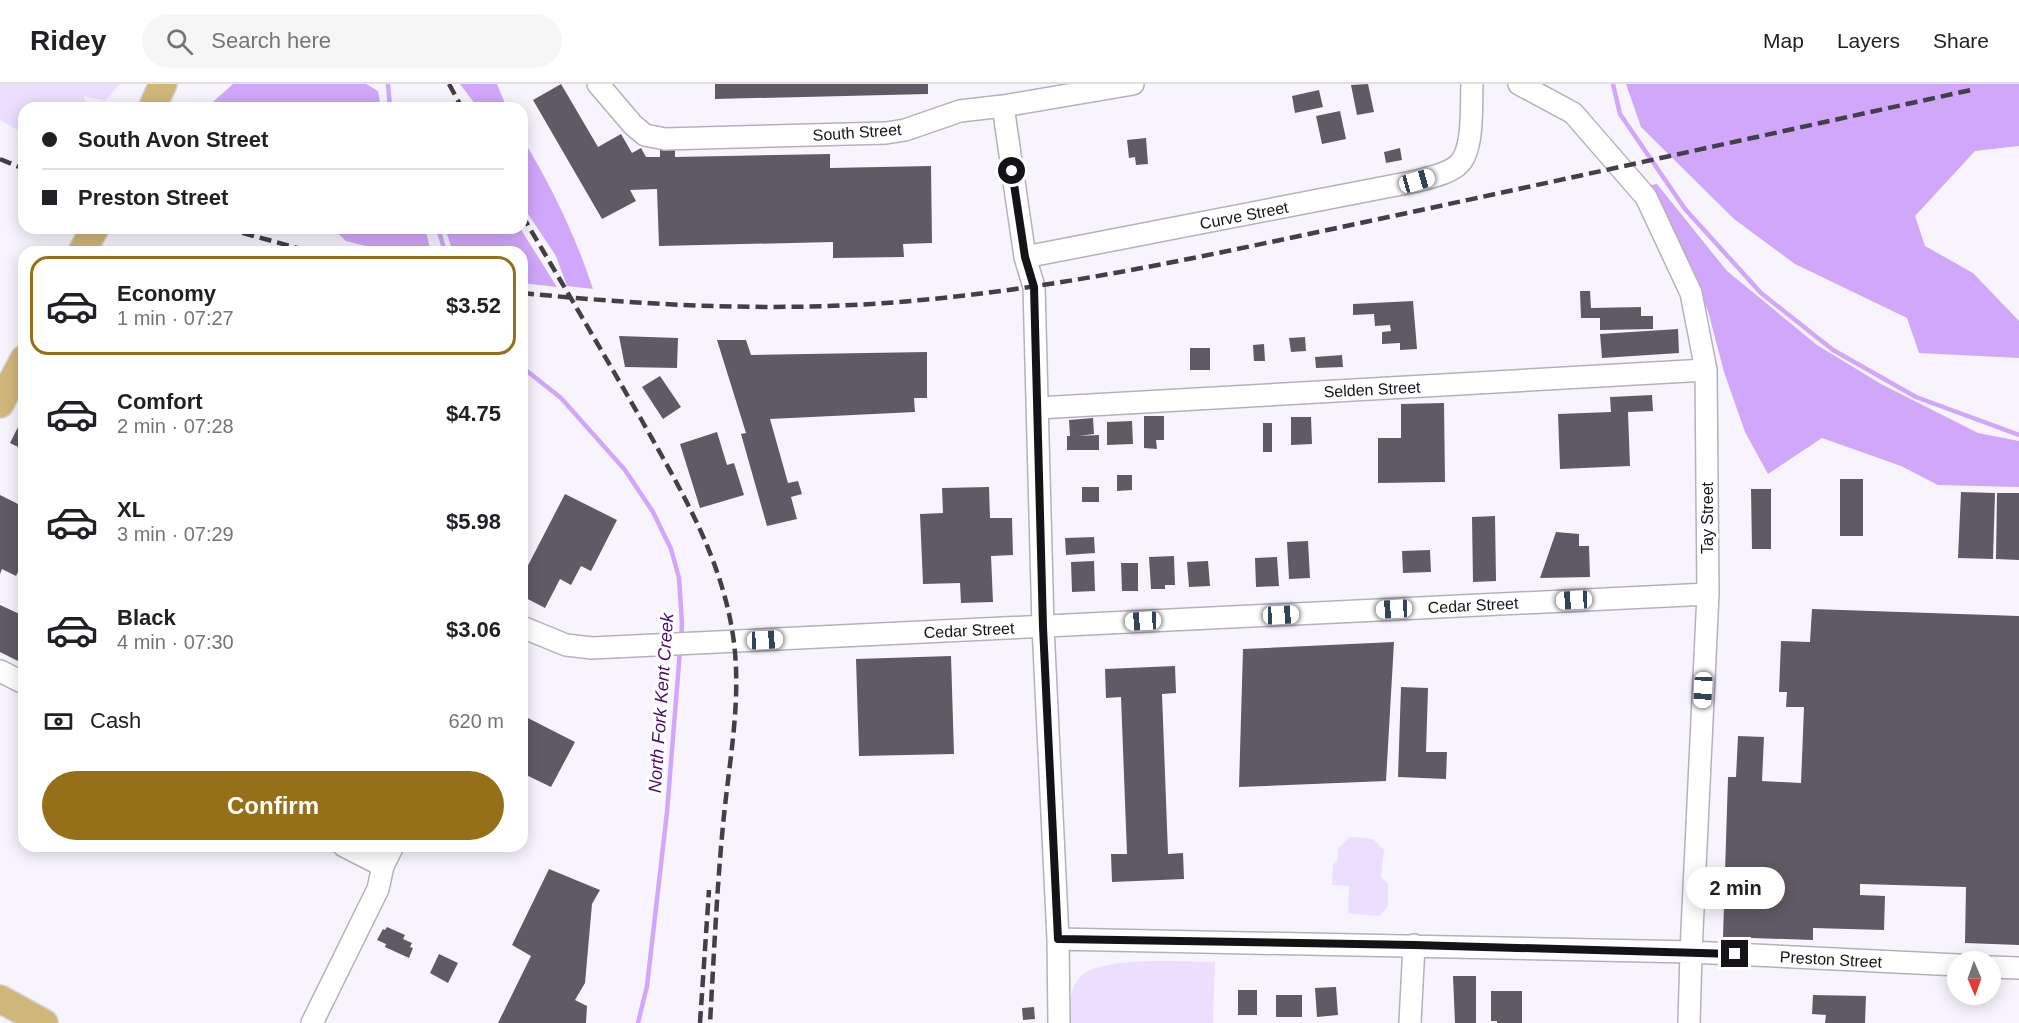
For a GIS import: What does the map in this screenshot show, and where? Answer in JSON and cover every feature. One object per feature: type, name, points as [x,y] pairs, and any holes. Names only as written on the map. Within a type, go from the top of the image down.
[{"type":"main road","points":[[155,102],[163,84]]},
{"type":"main road","points":[[0,405],[16,369]]},
{"type":"main road","points":[[6,1009],[44,1023]]},
{"type":"street","name":"South Street","points":[[598,84],[645,135],[665,139],[886,133],[925,124],[941,116],[960,111],[1133,84]]},
{"type":"street","name":"Curve Street","points":[[1025,257],[1438,175],[1460,164],[1468,145],[1472,84]]},
{"type":"street","name":"Tay Street","points":[[1519,84],[1573,113],[1646,197],[1691,293],[1706,370],[1708,594],[1689,1023]]},
{"type":"street","points":[[1003,106],[1025,257],[1034,287],[1043,627],[1058,939],[1059,1023]]},
{"type":"street","name":"Selden Street","points":[[1038,408],[1706,370]]},
{"type":"street","name":"Cedar Street","points":[[528,629],[566,645],[592,648],[1708,594]]},
{"type":"street","points":[[0,671],[18,680]]},
{"type":"street","points":[[356,852],[383,866]]},
{"type":"street","points":[[312,1023],[378,889],[383,866],[390,852]]},
{"type":"street","name":"Preston Street","points":[[1058,939],[1691,952],[1947,964]]},
{"type":"street","points":[[1410,1023],[1414,945]]},
{"type":"street","points":[[2001,967],[2019,968]]},
{"type":"shaded area","points":[[0,84],[120,84],[105,101],[84,96],[86,102],[18,102],[18,130],[0,120]]},
{"type":"shaded area","points":[[233,84],[366,84],[378,91],[380,102],[213,102]]},
{"type":"shaded area","points":[[460,84],[497,84],[504,102],[474,102]]},
{"type":"shaded area","points":[[1626,84],[2019,84],[2019,146],[1975,151],[1915,216],[1925,246],[1973,273],[2019,321],[2019,358],[1919,353],[1907,318],[1795,264],[1734,219],[1641,127]]},
{"type":"shaded area","points":[[528,148],[562,212],[593,289],[567,286],[556,256],[528,214]]},
{"type":"shaded area","points":[[1657,184],[1727,271],[1817,345],[1881,384],[1978,433],[2019,441],[2019,487],[1938,485],[1901,466],[1822,438],[1768,474],[1745,432],[1724,372],[1708,311],[1676,235],[1646,186]]},
{"type":"shaded area","points":[[338,234],[426,234],[430,246],[366,246],[346,241]]},
{"type":"shaded area","points":[[447,234],[524,234],[557,287],[528,284],[528,246],[451,246]]},
{"type":"shaded area","points":[[1350,837],[1373,839],[1384,850],[1381,877],[1388,884],[1388,906],[1380,916],[1348,913],[1349,886],[1332,885],[1333,865],[1337,861],[1338,848]]},
{"type":"shaded area","points":[[1143,961],[1215,962],[1213,1023],[1070,1023],[1073,988],[1079,978],[1089,971],[1104,966]]},
{"type":"building","points":[[561,84],[598,147],[621,134],[632,153],[641,148],[646,157],[660,157],[660,147],[675,146],[675,157],[830,154],[830,168],[931,166],[932,243],[903,244],[904,257],[833,258],[833,242],[659,246],[657,189],[630,190],[636,201],[602,219],[533,100]]},
{"type":"building","points":[[715,84],[928,84],[928,94],[715,99]]},
{"type":"building","points":[[1368,84],[1374,112],[1357,115],[1351,85]]},
{"type":"building","points":[[1319,90],[1323,107],[1295,113],[1292,96]]},
{"type":"building","points":[[1340,111],[1346,139],[1322,144],[1316,116]]},
{"type":"building","points":[[1146,138],[1148,164],[1136,165],[1135,157],[1129,158],[1127,140]]},
{"type":"building","points":[[1400,148],[1402,160],[1386,163],[1384,152]]},
{"type":"building","points":[[1580,291],[1590,291],[1591,308],[1641,307],[1641,316],[1653,316],[1653,329],[1600,330],[1600,318],[1581,318]]},
{"type":"building","points":[[1413,301],[1417,349],[1400,350],[1400,343],[1382,344],[1382,332],[1391,331],[1390,325],[1375,326],[1374,314],[1353,315],[1353,304]]},
{"type":"building","points":[[1678,329],[1679,353],[1602,358],[1600,334]]},
{"type":"building","points":[[619,336],[678,338],[677,368],[625,367]]},
{"type":"building","points":[[1305,337],[1306,351],[1291,352],[1289,338]]},
{"type":"building","points":[[717,340],[746,340],[751,355],[927,352],[927,398],[914,398],[915,412],[770,419],[788,483],[798,481],[802,494],[791,497],[797,519],[767,526],[741,434],[746,433]]},
{"type":"building","points":[[1264,344],[1265,361],[1254,361],[1253,345]]},
{"type":"building","points":[[1190,348],[1210,348],[1210,370],[1190,370]]},
{"type":"building","points":[[1342,355],[1343,367],[1316,368],[1315,357]]},
{"type":"building","points":[[660,376],[681,407],[663,419],[642,387]]},
{"type":"building","points":[[1652,395],[1653,411],[1628,412],[1630,466],[1560,469],[1558,414],[1611,412],[1610,397]]},
{"type":"building","points":[[1444,403],[1445,482],[1378,483],[1378,438],[1401,438],[1401,404]]},
{"type":"building","points":[[1144,416],[1164,416],[1164,440],[1156,440],[1157,449],[1144,448]]},
{"type":"building","points":[[1291,417],[1311,417],[1312,444],[1291,445]]},
{"type":"building","points":[[1093,418],[1094,434],[1079,436],[1099,435],[1099,450],[1067,450],[1067,436],[1070,436],[1069,420]]},
{"type":"building","points":[[1132,421],[1133,444],[1107,445],[1107,422]]},
{"type":"building","points":[[1263,423],[1272,423],[1272,452],[1263,452]]},
{"type":"building","points":[[18,427],[18,447],[10,443]]},
{"type":"building","points":[[717,432],[727,465],[734,463],[744,495],[700,508],[680,444]]},
{"type":"building","points":[[1117,475],[1132,475],[1132,490],[1117,491]]},
{"type":"building","points":[[1840,479],[1863,479],[1863,536],[1840,536]]},
{"type":"building","points":[[989,487],[990,518],[1012,518],[1013,555],[991,556],[993,602],[961,603],[960,583],[923,584],[920,514],[943,513],[942,488]]},
{"type":"building","points":[[1082,487],[1099,487],[1099,502],[1082,502]]},
{"type":"building","points":[[1751,489],[1771,489],[1771,549],[1752,549]]},
{"type":"building","points":[[1961,492],[1995,493],[1993,559],[1958,558]]},
{"type":"building","points":[[1997,493],[2019,493],[2019,560],[1996,559]]},
{"type":"building","points":[[565,494],[617,520],[591,571],[581,566],[571,585],[560,579],[545,608],[528,599],[528,565]]},
{"type":"building","points":[[0,495],[18,504],[18,572],[16,576],[2,569],[0,574]]},
{"type":"building","points":[[1495,516],[1496,581],[1473,582],[1472,517]]},
{"type":"building","points":[[1556,532],[1579,534],[1579,546],[1589,546],[1590,577],[1540,578]]},
{"type":"building","points":[[1094,537],[1095,553],[1066,555],[1065,538]]},
{"type":"building","points":[[1308,541],[1310,578],[1289,579],[1287,542]]},
{"type":"building","points":[[1430,550],[1431,572],[1403,573],[1402,551]]},
{"type":"building","points":[[1174,556],[1175,585],[1165,585],[1165,589],[1151,589],[1149,557]]},
{"type":"building","points":[[1277,557],[1279,586],[1256,587],[1255,558]]},
{"type":"building","points":[[1094,561],[1095,591],[1072,592],[1071,562]]},
{"type":"building","points":[[1208,561],[1210,586],[1189,587],[1187,562]]},
{"type":"building","points":[[1121,563],[1138,563],[1138,591],[1122,591]]},
{"type":"building","points":[[0,605],[18,613],[18,661],[0,652]]},
{"type":"building","points":[[1812,609],[2019,616],[2019,945],[1965,943],[1966,887],[1860,884],[1860,895],[1885,896],[1884,930],[1813,928],[1813,940],[1723,937],[1728,777],[1736,777],[1738,736],[1764,737],[1762,781],[1801,783],[1804,707],[1786,707],[1787,692],[1779,692],[1781,641],[1810,642]]},
{"type":"building","points":[[1394,642],[1386,781],[1239,787],[1243,649]]},
{"type":"building","points":[[951,656],[954,754],[859,756],[856,659]]},
{"type":"building","points":[[1175,666],[1176,693],[1162,694],[1168,854],[1183,853],[1184,879],[1112,882],[1111,854],[1127,854],[1121,697],[1106,698],[1105,669]]},
{"type":"building","points":[[1401,687],[1428,688],[1426,752],[1447,752],[1446,779],[1398,777]]},
{"type":"building","points":[[528,718],[575,742],[551,787],[528,776]]},
{"type":"building","points":[[549,869],[600,890],[592,904],[585,983],[575,1000],[587,1006],[586,1023],[498,1023],[531,956],[512,945]]},
{"type":"building","points":[[387,927],[405,935],[403,939],[412,943],[410,947],[413,948],[409,958],[385,947],[386,944],[377,940],[383,929]]},
{"type":"building","points":[[439,954],[458,963],[448,983],[430,973]]},
{"type":"building","points":[[1453,976],[1476,976],[1476,1023],[1455,1023]]},
{"type":"building","points":[[1336,987],[1338,1015],[1317,1017],[1315,988]]},
{"type":"building","points":[[1238,990],[1257,990],[1257,1015],[1238,1015]]},
{"type":"building","points":[[1491,991],[1522,991],[1522,1023],[1491,1021]]},
{"type":"building","points":[[1276,995],[1302,995],[1302,1017],[1276,1017]]},
{"type":"building","points":[[1813,995],[1866,996],[1865,1023],[1825,1023],[1826,1015],[1812,1014]]},
{"type":"building","points":[[1034,1007],[1035,1019],[1023,1020],[1022,1008]]},
{"type":"waterway","name":"North Fork Kent Creek","points":[[388,84],[390,102]]},
{"type":"waterway","points":[[1613,84],[1620,114],[1685,209],[1761,293],[1833,350],[1916,397],[2019,435]]},
{"type":"waterway","name":"North Fork Kent Creek","points":[[440,234],[443,246]]},
{"type":"waterway","name":"North Fork Kent Creek","points":[[528,372],[561,398],[625,470],[653,512],[671,549],[679,578],[681,639]]},
{"type":"waterway","name":"North Fork Kent Creek","points":[[638,1023],[647,986],[667,812],[680,650]]},
{"type":"railway","points":[[449,84],[459,102]]},
{"type":"railway","points":[[528,293],[671,304],[771,307],[871,304],[1037,286],[1265,243],[1971,90]]},
{"type":"railway","points":[[0,159],[18,166]]},
{"type":"railway","points":[[528,225],[685,499],[711,555],[729,613],[736,665],[735,708],[719,867],[710,1023]]},
{"type":"railway","points":[[247,234],[290,246]]},
{"type":"railway","points":[[700,1023],[709,890]]},
{"type":"route","points":[[1012,171],[1025,257],[1034,287],[1043,627],[1058,939],[1414,945],[1735,954]]}]
